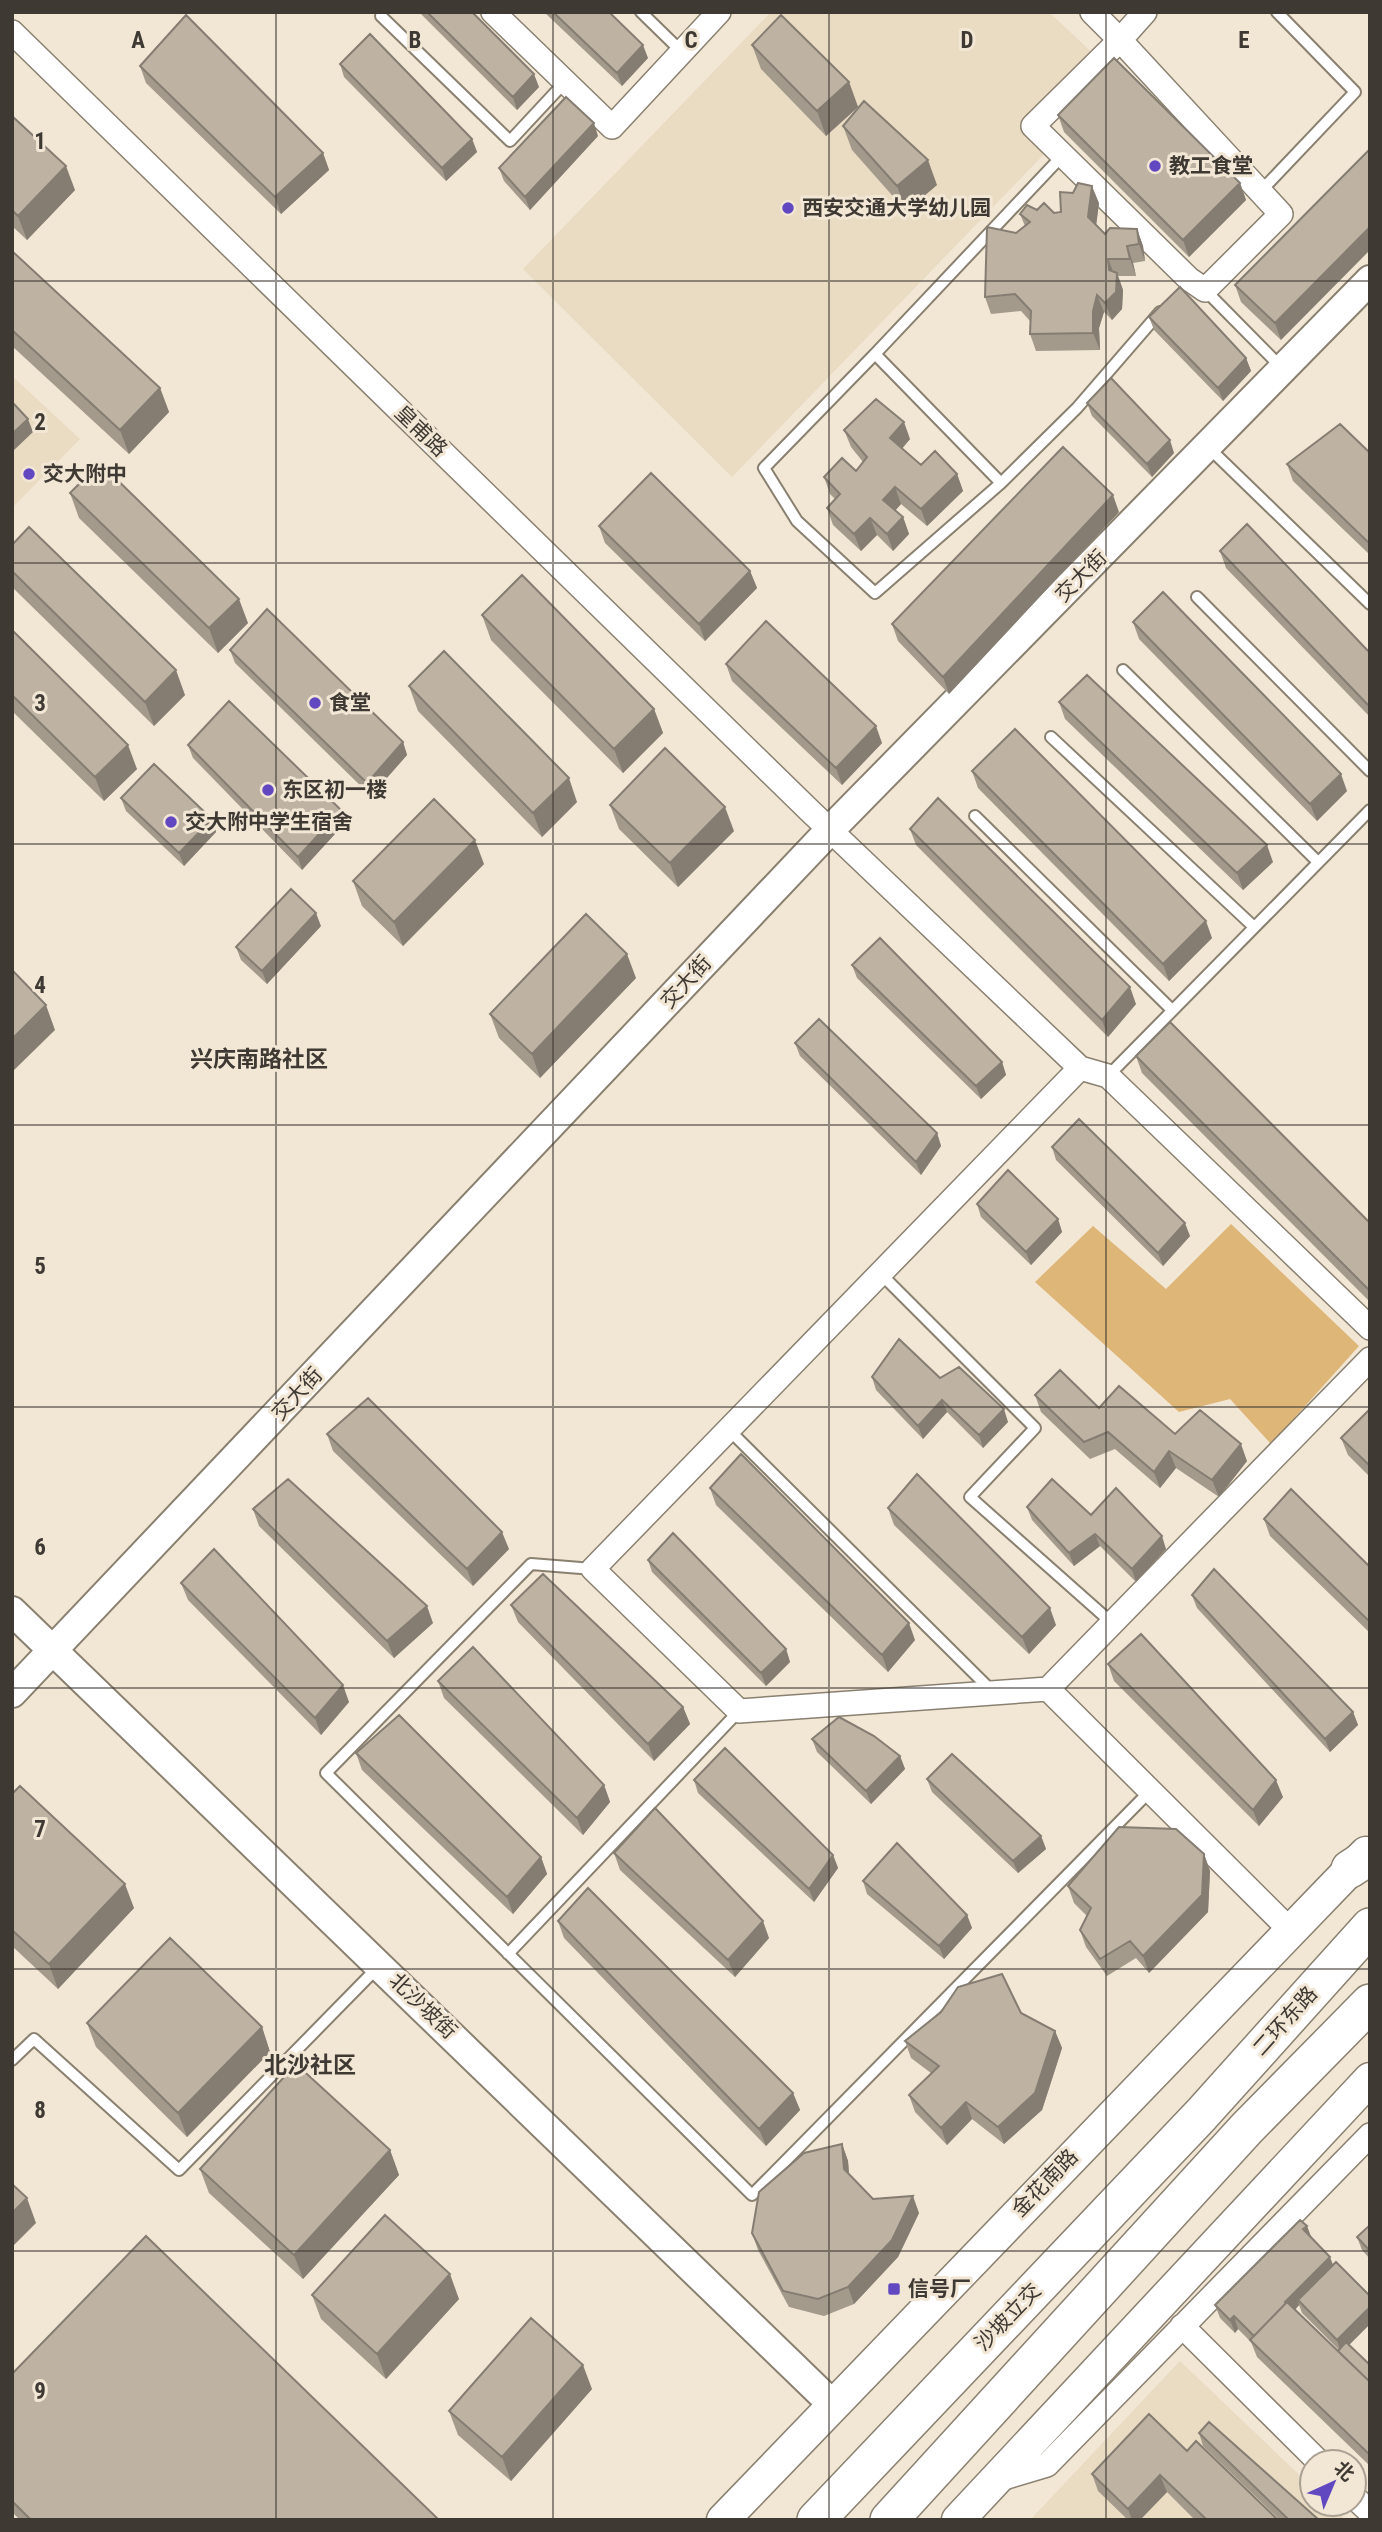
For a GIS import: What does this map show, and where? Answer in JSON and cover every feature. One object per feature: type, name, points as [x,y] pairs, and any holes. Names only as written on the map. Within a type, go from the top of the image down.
[{"type":"highway","name":"二环东路","points":[[1201,2115],[1370,1927]]},
{"type":"highway","points":[[889,2520],[1247,2128],[1370,2003]]},
{"type":"highway","name":"沙坡立交","points":[[816,2520],[1201,2115]]},
{"type":"main road","name":"金花南路","points":[[723,2520],[1290,1930],[1363,1858]]},
{"type":"main road","points":[[958,2520],[1370,2079]]},
{"type":"street","points":[[493,12],[612,127],[719,12]]},
{"type":"street","points":[[1092,12],[1120,40],[1281,214],[1192,286],[1032,125],[1120,40],[1145,12]]},
{"type":"street","name":"皇甫路","points":[[12,32],[830,830],[1080,1068]]},
{"type":"street","name":"交大街","points":[[12,1693],[830,830],[1370,280]]},
{"type":"street","points":[[1370,1328],[1108,1076],[1080,1068],[593,1569],[739,1711],[1048,1689],[1370,1359]]},
{"type":"street","name":"北沙坡街","points":[[12,1611],[832,2404]]},
{"type":"street","points":[[1048,1689],[1290,1930]]},
{"type":"street","points":[[995,2481],[1047,2465],[1370,2135]]},
{"type":"street","points":[[1182,2326],[1305,2448]]},
{"type":"lane","points":[[641,12],[682,52]]},
{"type":"lane","points":[[1260,192],[1355,92],[1277,12]]},
{"type":"lane","points":[[381,16],[510,141],[565,82]]},
{"type":"lane","points":[[1062,156],[764,468],[797,521],[875,593],[1001,483],[1077,408],[1172,298]]},
{"type":"lane","points":[[1192,286],[1284,370]]},
{"type":"lane","points":[[875,354],[1001,483]]},
{"type":"lane","points":[[1208,447],[1370,604]]},
{"type":"lane","points":[[1197,597],[1370,771]]},
{"type":"lane","points":[[1123,670],[1318,862]]},
{"type":"lane","points":[[1051,737],[1254,927]]},
{"type":"lane","points":[[1108,1076],[1370,810]]},
{"type":"lane","points":[[975,816],[1172,1010]]},
{"type":"lane","points":[[881,1274],[1035,1428],[970,1497],[1112,1623]]},
{"type":"lane","points":[[728,1429],[994,1693]]},
{"type":"lane","points":[[593,1569],[531,1564],[326,1773],[752,2195],[1151,1790]]},
{"type":"lane","points":[[508,1954],[739,1711]]},
{"type":"lane","points":[[12,2060],[34,2039],[179,2170],[381,1965]]},
{"type":"shaded area","name":"西安交通大学幼儿园","points":[[771,12],[1049,12],[1100,60],[1033,125],[1052,146],[732,477],[523,269]]},
{"type":"shaded area","name":"交大附中","points":[[12,376],[80,439],[12,508]]},
{"type":"shaded area","points":[[1231,1224],[1359,1346],[1271,1444],[1230,1399],[1179,1412],[1035,1282],[1093,1226],[1166,1289]]},
{"type":"shaded area","points":[[1180,2361],[1298,2474],[1298,2518],[1346,2520],[1030,2520]]},
{"type":"building","points":[[427,12],[472,12],[534,74],[513,97]]},
{"type":"building","points":[[553,12],[609,12],[643,45],[617,73]]},
{"type":"building","points":[[186,15],[323,153],[275,197],[140,66]]},
{"type":"building","points":[[781,15],[849,82],[817,111],[752,45]]},
{"type":"building","points":[[370,34],[472,139],[442,168],[340,64]]},
{"type":"building","name":"教工食堂","points":[[1114,58],[1240,183],[1183,240],[1058,115]]},
{"type":"building","points":[[566,97],[594,123],[525,197],[499,168]]},
{"type":"building","points":[[864,101],[928,160],[897,186],[843,126]]},
{"type":"building","points":[[12,116],[66,166],[18,216],[12,210]]},
{"type":"building","points":[[1370,149],[1370,227],[1275,323],[1235,285]]},
{"type":"building","points":[[1078,183],[1092,186],[1088,217],[1105,234],[1110,228],[1137,229],[1139,244],[1127,246],[1130,259],[1108,259],[1109,270],[1117,273],[1116,292],[1105,303],[1097,295],[1093,311],[1093,333],[1030,334],[1031,311],[1015,294],[985,297],[987,227],[1016,233],[1030,222],[1020,214],[1027,205],[1037,210],[1044,203],[1054,213],[1061,212],[1060,192],[1073,193]]},
{"type":"building","points":[[12,251],[160,388],[120,430],[12,330]]},
{"type":"building","points":[[1180,287],[1246,358],[1218,388],[1149,317]]},
{"type":"building","points":[[1111,378],[1170,440],[1147,464],[1087,403]]},
{"type":"building","points":[[876,399],[904,422],[890,438],[921,465],[935,451],[957,474],[921,509],[895,487],[883,500],[903,517],[887,534],[870,518],[854,534],[827,508],[840,494],[824,477],[842,458],[856,471],[867,457],[844,430]]},
{"type":"building","points":[[12,402],[28,419],[12,434]]},
{"type":"building","points":[[1340,424],[1370,453],[1370,544],[1287,464]]},
{"type":"building","points":[[1063,447],[1113,495],[943,677],[892,624]]},
{"type":"building","points":[[100,463],[239,599],[209,628],[70,493]]},
{"type":"building","points":[[651,473],[750,571],[699,624],[599,526]]},
{"type":"building","points":[[1247,524],[1370,653],[1370,707],[1220,551]]},
{"type":"building","points":[[29,527],[176,670],[145,702],[12,571],[12,545]]},
{"type":"building","points":[[522,575],[654,709],[614,749],[482,615]]},
{"type":"building","points":[[1163,592],[1341,774],[1310,804],[1133,622]]},
{"type":"building","name":"食堂","points":[[267,609],[403,742],[367,783],[230,650]]},
{"type":"building","points":[[766,621],[876,726],[836,768],[726,664]]},
{"type":"building","points":[[12,630],[128,745],[95,777],[12,695]]},
{"type":"building","points":[[444,651],[569,778],[533,813],[409,686]]},
{"type":"building","points":[[1087,675],[1267,845],[1237,873],[1059,702]]},
{"type":"building","name":"东区初一楼","points":[[229,701],[341,810],[298,857],[188,745]]},
{"type":"building","points":[[1015,729],[1206,921],[1163,964],[972,771]]},
{"type":"building","points":[[665,748],[725,807],[670,863],[610,805]]},
{"type":"building","name":"交大附中学生宿舍","points":[[154,764],[212,819],[179,853],[121,798]]},
{"type":"building","points":[[938,798],[1130,987],[1102,1020],[910,829]]},
{"type":"building","points":[[434,799],[475,840],[394,922],[353,881]]},
{"type":"building","points":[[291,889],[316,913],[262,971],[236,947]]},
{"type":"building","points":[[586,914],[627,954],[532,1054],[490,1014]]},
{"type":"building","points":[[880,938],[1002,1062],[976,1086],[852,965]]},
{"type":"building","points":[[12,970],[46,1005],[12,1039]]},
{"type":"building","points":[[819,1019],[937,1133],[916,1162],[795,1043]]},
{"type":"building","points":[[1170,1022],[1370,1223],[1370,1291],[1136,1056]]},
{"type":"building","points":[[1079,1119],[1185,1223],[1158,1253],[1052,1147]]},
{"type":"building","points":[[1008,1170],[1058,1219],[1026,1252],[977,1204]]},
{"type":"building","points":[[899,1339],[940,1378],[959,1367],[1004,1409],[979,1435],[942,1400],[918,1426],[872,1377]]},
{"type":"building","points":[[1060,1370],[1099,1408],[1119,1386],[1175,1434],[1200,1410],[1241,1444],[1212,1480],[1169,1451],[1154,1472],[1108,1432],[1084,1442],[1035,1395]]},
{"type":"building","points":[[368,1398],[502,1532],[467,1569],[327,1434]]},
{"type":"building","points":[[1370,1409],[1370,1466],[1341,1438]]},
{"type":"building","points":[[741,1454],[909,1623],[882,1655],[710,1488]]},
{"type":"building","points":[[917,1474],[1050,1608],[1022,1637],[888,1508]]},
{"type":"building","points":[[288,1479],[427,1606],[387,1641],[253,1509]]},
{"type":"building","points":[[1052,1479],[1091,1515],[1116,1488],[1162,1536],[1132,1569],[1095,1534],[1069,1553],[1027,1507]]},
{"type":"building","points":[[1291,1489],[1370,1567],[1370,1622],[1264,1519]]},
{"type":"building","points":[[673,1533],[786,1649],[761,1673],[648,1560]]},
{"type":"building","points":[[214,1549],[343,1685],[315,1718],[181,1583]]},
{"type":"building","points":[[1214,1569],[1353,1712],[1325,1739],[1192,1595]]},
{"type":"building","points":[[543,1574],[683,1707],[648,1744],[511,1605]]},
{"type":"building","points":[[1141,1634],[1276,1780],[1253,1810],[1108,1664]]},
{"type":"building","points":[[473,1647],[604,1785],[577,1818],[438,1681]]},
{"type":"building","points":[[399,1715],[541,1857],[507,1897],[356,1753]]},
{"type":"building","points":[[839,1717],[874,1736],[900,1756],[866,1791],[812,1739]]},
{"type":"building","points":[[725,1748],[833,1855],[809,1889],[694,1780]]},
{"type":"building","points":[[952,1754],[1041,1836],[1013,1861],[927,1779]]},
{"type":"building","points":[[20,1786],[125,1884],[49,1964],[12,1930],[12,1794]]},
{"type":"building","points":[[655,1808],[763,1921],[728,1960],[614,1853]]},
{"type":"building","points":[[1119,1827],[1176,1829],[1204,1854],[1202,1895],[1143,1956],[1130,1941],[1100,1959],[1080,1930],[1091,1908],[1068,1886]]},
{"type":"building","points":[[897,1843],[967,1915],[939,1946],[863,1881]]},
{"type":"building","points":[[588,1888],[793,2093],[759,2129],[558,1921]]},
{"type":"building","points":[[170,1938],[262,2027],[178,2113],[87,2023]]},
{"type":"building","points":[[1002,1974],[1021,2013],[1055,2031],[1035,2093],[998,2127],[966,2102],[941,2128],[909,2095],[939,2066],[905,2041],[941,2012],[958,1987]]},
{"type":"building","points":[[296,2064],[390,2150],[294,2255],[200,2169]]},
{"type":"building","points":[[842,2144],[844,2169],[873,2199],[913,2196],[892,2240],[848,2287],[818,2299],[783,2291],[752,2233],[759,2192],[804,2153]]},
{"type":"building","points":[[12,2184],[27,2198],[12,2213]]},
{"type":"building","points":[[385,2215],[450,2274],[377,2354],[312,2295]]},
{"type":"building","points":[[1300,2220],[1307,2226],[1303,2229],[1330,2257],[1254,2336],[1234,2316],[1230,2320],[1215,2305]]},
{"type":"building","points":[[1370,2225],[1370,2251],[1357,2237]]},
{"type":"building","points":[[146,2236],[439,2520],[31,2520],[12,2501],[12,2374]]},
{"type":"building","points":[[1336,2262],[1370,2296],[1370,2307],[1337,2340],[1298,2300]]},
{"type":"building","points":[[1287,2302],[1370,2382],[1370,2455],[1368,2448],[1363,2448],[1250,2340]]},
{"type":"building","points":[[531,2318],[583,2365],[502,2457],[449,2411]]},
{"type":"building","points":[[1346,2342],[1370,2365],[1370,2382],[1338,2351]]},
{"type":"building","points":[[1149,2414],[1187,2451],[1196,2441],[1278,2520],[1207,2520],[1160,2475],[1128,2509],[1092,2474]]},
{"type":"building","points":[[1209,2422],[1298,2501],[1298,2518],[1319,2520],[1289,2520],[1199,2433]]},
{"type":"place","name":"教工食堂","points":[[1155,166]]},
{"type":"place","name":"西安交通大学幼儿园","points":[[788,208]]},
{"type":"place","name":"交大附中","points":[[29,474]]},
{"type":"place","name":"食堂","points":[[315,703]]},
{"type":"place","name":"东区初一楼","points":[[268,790]]},
{"type":"place","name":"交大附中学生宿舍","points":[[171,822]]},
{"type":"place","name":"信号厂","points":[[894,2289]]},
{"type":"district","name":"兴庆南路社区","points":[[259,1059]]},
{"type":"district","name":"北沙社区","points":[[310,2065]]}]
